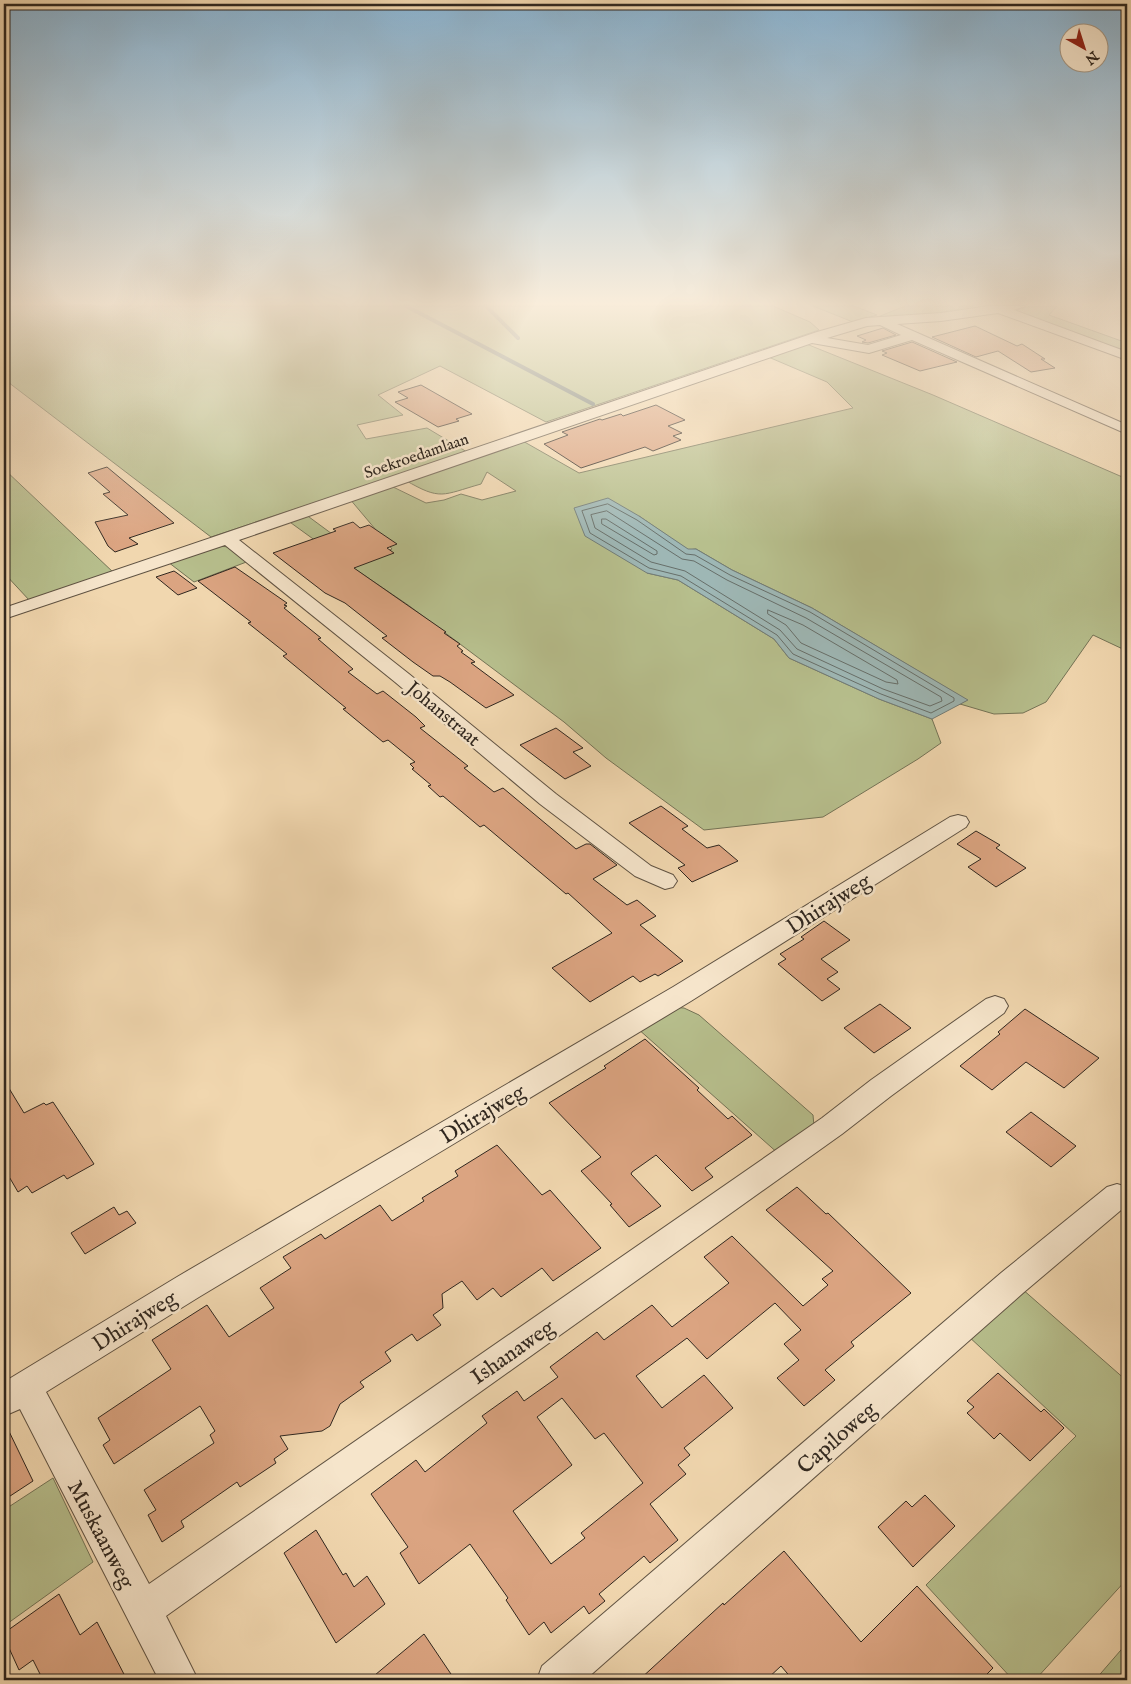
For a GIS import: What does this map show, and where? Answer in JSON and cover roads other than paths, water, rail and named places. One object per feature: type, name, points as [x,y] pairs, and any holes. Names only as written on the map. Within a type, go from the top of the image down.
[{"type":"street","name":"Soekroedamlaan","points":[[4,614],[677,385]]},
{"type":"street","points":[[1026,385],[1127,430]]},
{"type":"street","name":"Johanstraat","points":[[227,539],[402,678],[548,798],[643,871],[665,881]]},
{"type":"street","name":"Dhirajweg","points":[[15,1394],[196,1282],[682,994],[958,822]]},
{"type":"street","name":"Ishanaweg","points":[[142,1611],[832,1126],[881,1088],[995,1006]]},
{"type":"street","name":"Capiloweg","points":[[556,1680],[1012,1283],[1117,1196]]},
{"type":"street","name":"Muskaanweg","points":[[15,1394],[142,1611],[179,1680]]},
{"type":"water","points":[[608,498],[688,549],[696,549],[732,570],[812,608],[968,700],[932,719],[879,699],[789,658],[774,639],[678,580],[647,573],[585,536],[574,508]]},
{"type":"waterway","points":[[556,385],[593,404]]}]
